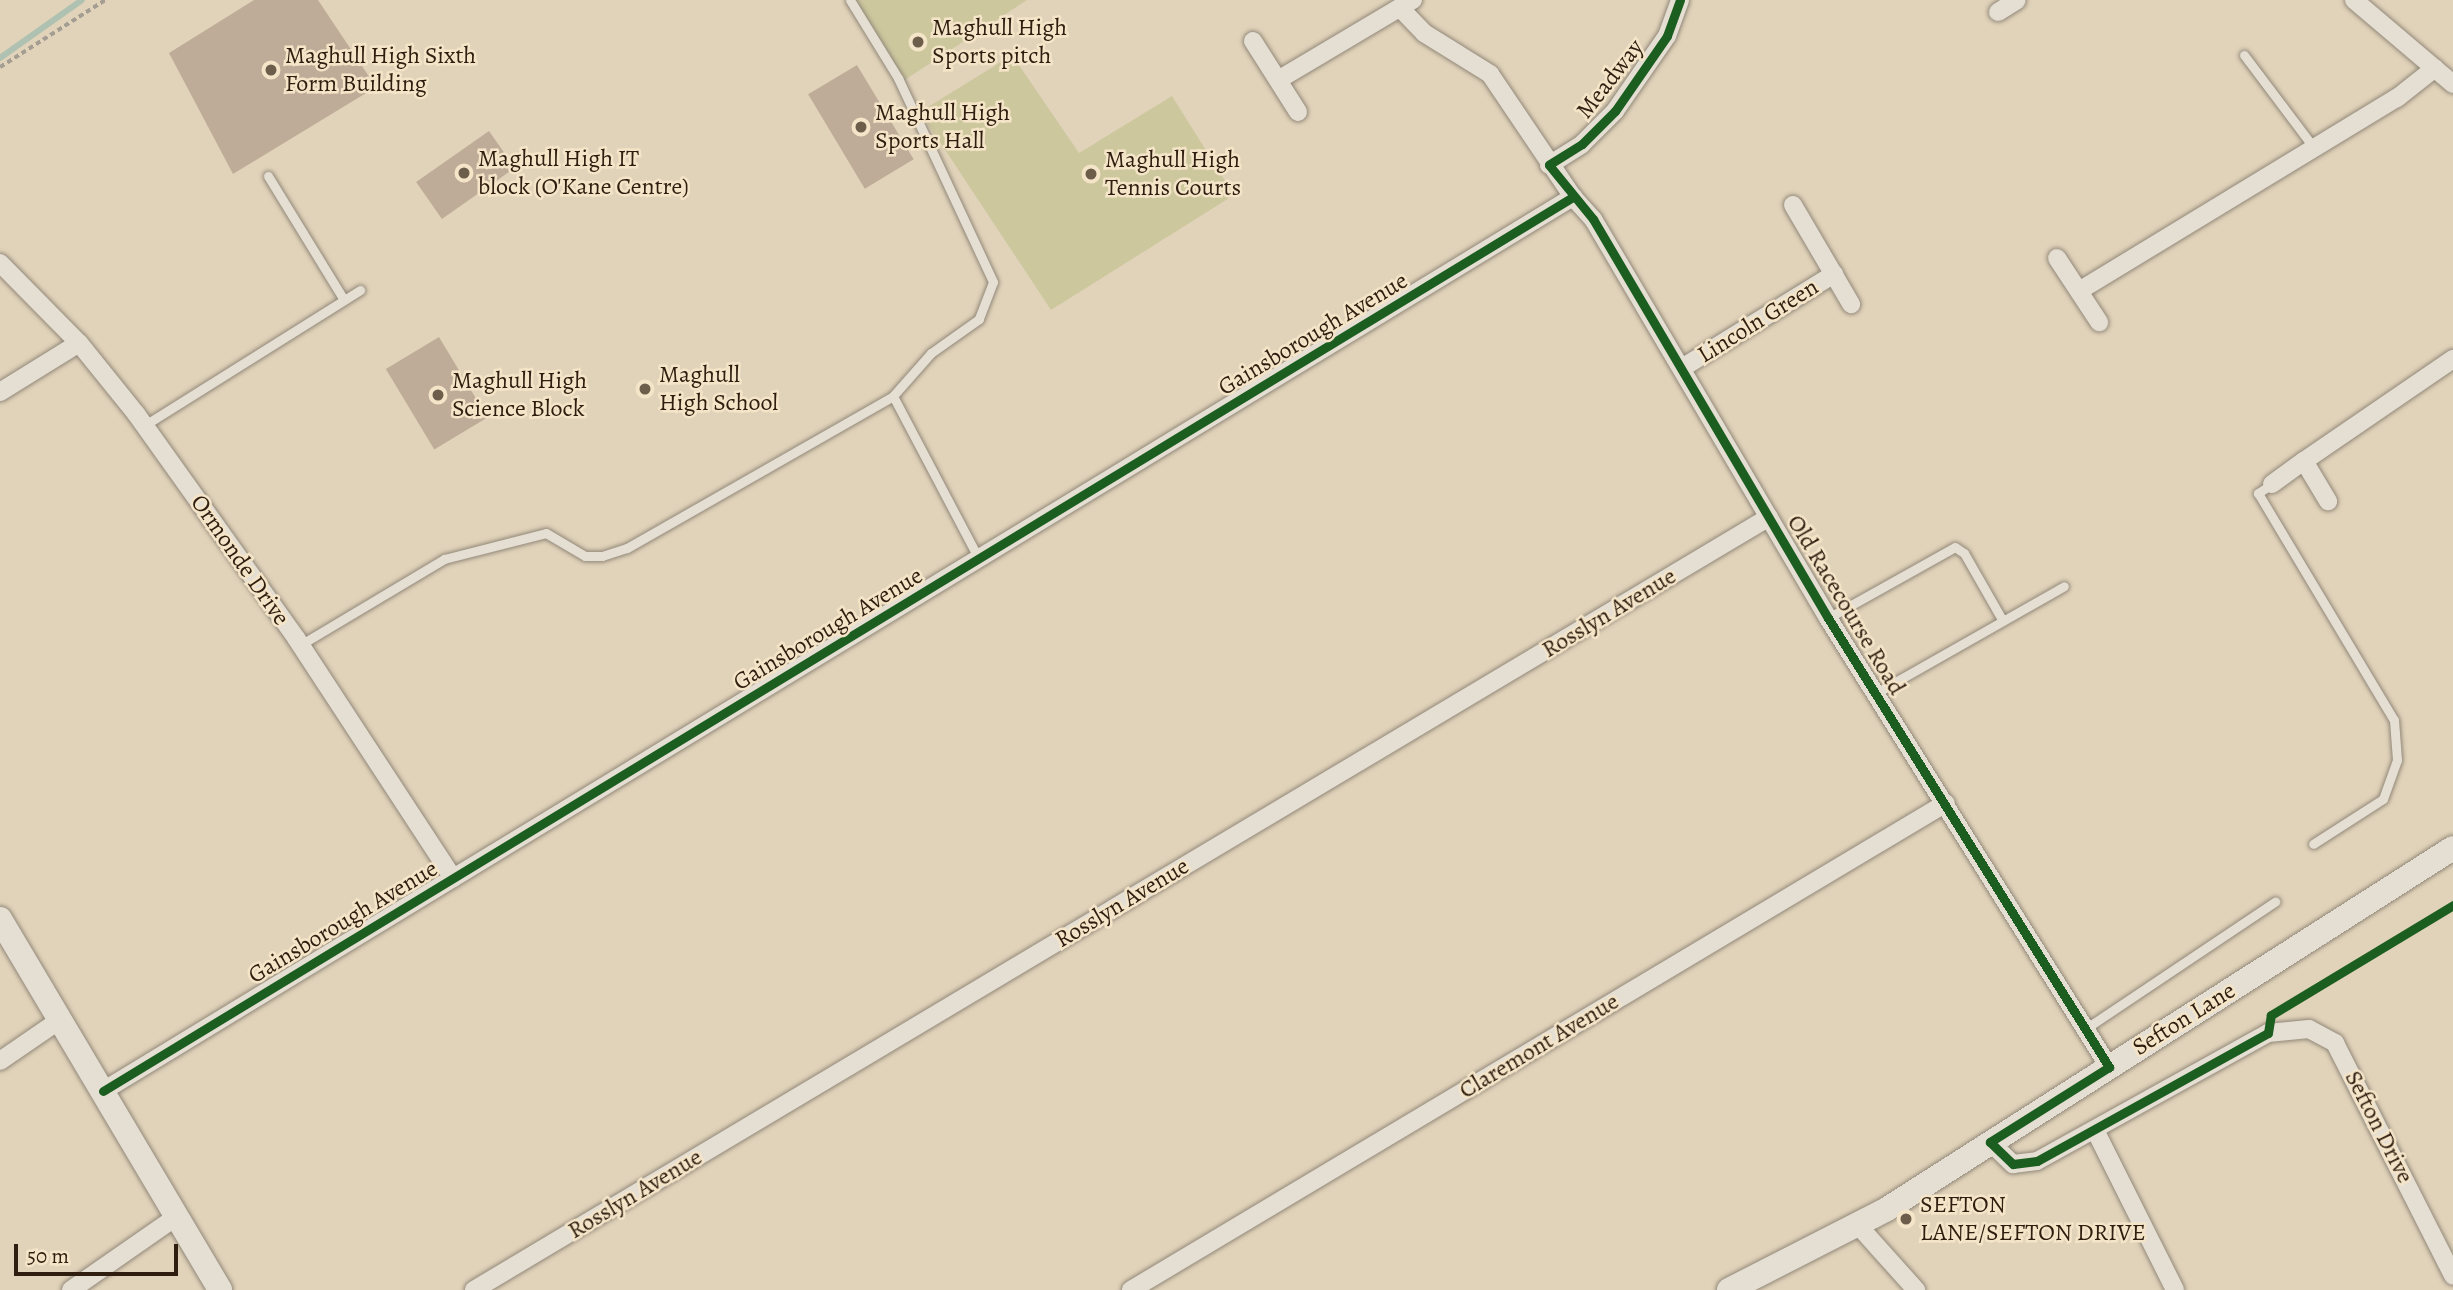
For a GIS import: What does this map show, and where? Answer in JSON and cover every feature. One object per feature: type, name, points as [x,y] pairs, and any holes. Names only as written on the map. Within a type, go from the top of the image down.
[{"type":"main road","name":"Sefton Lane","points":[[1729,1290],[1857,1224],[2453,848]]},
{"type":"main road","points":[[0,919],[220,1290]]},
{"type":"street","name":"Meadway","points":[[1549,164],[1582,144],[1615,111],[1667,36],[1680,0]]},
{"type":"street","points":[[1998,12],[2017,0]]},
{"type":"street","points":[[2354,0],[2453,84]]},
{"type":"street","name":"Old Racecourse Road","points":[[1408,5],[1424,33],[1490,74],[1549,164],[1592,219],[1828,618],[2109,1067]]},
{"type":"street","points":[[1278,80],[1408,5]]},
{"type":"street","points":[[1253,41],[1298,112]]},
{"type":"street","points":[[2079,291],[2397,98],[2435,68]]},
{"type":"street","name":"Gainsborough Avenue","points":[[103,1091],[1573,197]]},
{"type":"street","name":"Lincoln Green","points":[[1793,205],[1851,304]]},
{"type":"street","points":[[2057,258],[2099,322]]},
{"type":"street","name":"Ormonde Drive","points":[[0,263],[79,343],[145,425],[300,645],[453,878]]},
{"type":"street","name":"Lincoln Green","points":[[1682,368],[1834,274]]},
{"type":"street","points":[[0,392],[79,343]]},
{"type":"street","points":[[2272,484],[2453,359]]},
{"type":"street","points":[[2304,461],[2329,501]]},
{"type":"street","name":"Rosslyn Avenue","points":[[474,1290],[1769,517]]},
{"type":"street","name":"Claremont Avenue","points":[[1131,1290],[1946,803]]},
{"type":"street","points":[[0,1061],[61,1019]]},
{"type":"street","name":"Sefton Drive","points":[[2095,1130],[2267,1033],[2309,1029],[2335,1042],[2453,1276]]},
{"type":"street","points":[[1990,1142],[2013,1164],[2037,1161],[2095,1130],[2175,1290]]},
{"type":"street","points":[[71,1290],[176,1217]]},
{"type":"street","points":[[1857,1224],[1916,1290]]},
{"type":"lane","points":[[300,645],[444,559],[546,533],[585,555],[602,556],[626,548],[893,396],[931,353],[979,319],[993,282],[898,78],[850,0]]},
{"type":"lane","points":[[2244,55],[2314,148]]},
{"type":"lane","points":[[268,176],[344,300]]},
{"type":"lane","points":[[145,425],[360,290]]},
{"type":"lane","points":[[893,396],[979,560]]},
{"type":"lane","points":[[2272,484],[2258,493],[2394,720],[2397,760],[2383,799],[2313,844]]},
{"type":"lane","points":[[1828,618],[1955,547],[1964,552],[2003,621]]},
{"type":"lane","points":[[1876,693],[2064,586]]},
{"type":"lane","points":[[2085,1029],[2275,902]]},
{"type":"path","points":[[0,67],[105,0]]},
{"type":"shaded area","name":"Maghull High Sports pitch","points":[[845,0],[1027,0],[900,83]]},
{"type":"shaded area","name":"Maghull High Tennis Courts","points":[[1012,55],[1079,153],[1172,96],[1234,195],[1051,310],[920,112]]},
{"type":"building","name":"Maghull High Sixth Form Building","points":[[254,0],[318,0],[376,87],[233,174],[169,53]]},
{"type":"building","name":"Maghull High Sports Hall","points":[[857,65],[914,159],[865,189],[808,94]]},
{"type":"building","name":"Maghull High IT block (O'Kane Centre)","points":[[489,131],[515,168],[442,219],[416,182]]},
{"type":"building","name":"Maghull High Science Block","points":[[439,337],[487,418],[434,450],[386,369]]},
{"type":"waterway","points":[[0,58],[82,0]]},
{"type":"cycle path","points":[[1680,0],[1667,36],[1615,111],[1582,144],[1549,165],[1593,219],[1828,618],[2109,1067],[1990,1142],[2013,1164],[2037,1161],[2268,1033],[2271,1015],[2453,905]]},
{"type":"cycle path","points":[[103,1091],[1573,197]]},
{"type":"place","name":"Maghull High Sports pitch","points":[[918,42]]},
{"type":"place","name":"Maghull High Sixth Form Building","points":[[271,70]]},
{"type":"place","name":"Maghull High Sports Hall","points":[[861,127]]},
{"type":"place","name":"Maghull High IT block (O'Kane Centre)","points":[[464,173]]},
{"type":"place","name":"Maghull High Tennis Courts","points":[[1091,174]]},
{"type":"place","name":"Maghull High School","points":[[645,389]]},
{"type":"place","name":"Maghull High Science Block","points":[[438,395]]},
{"type":"place","name":"SEFTON LANE/SEFTON DRIVE","points":[[1906,1219]]}]
